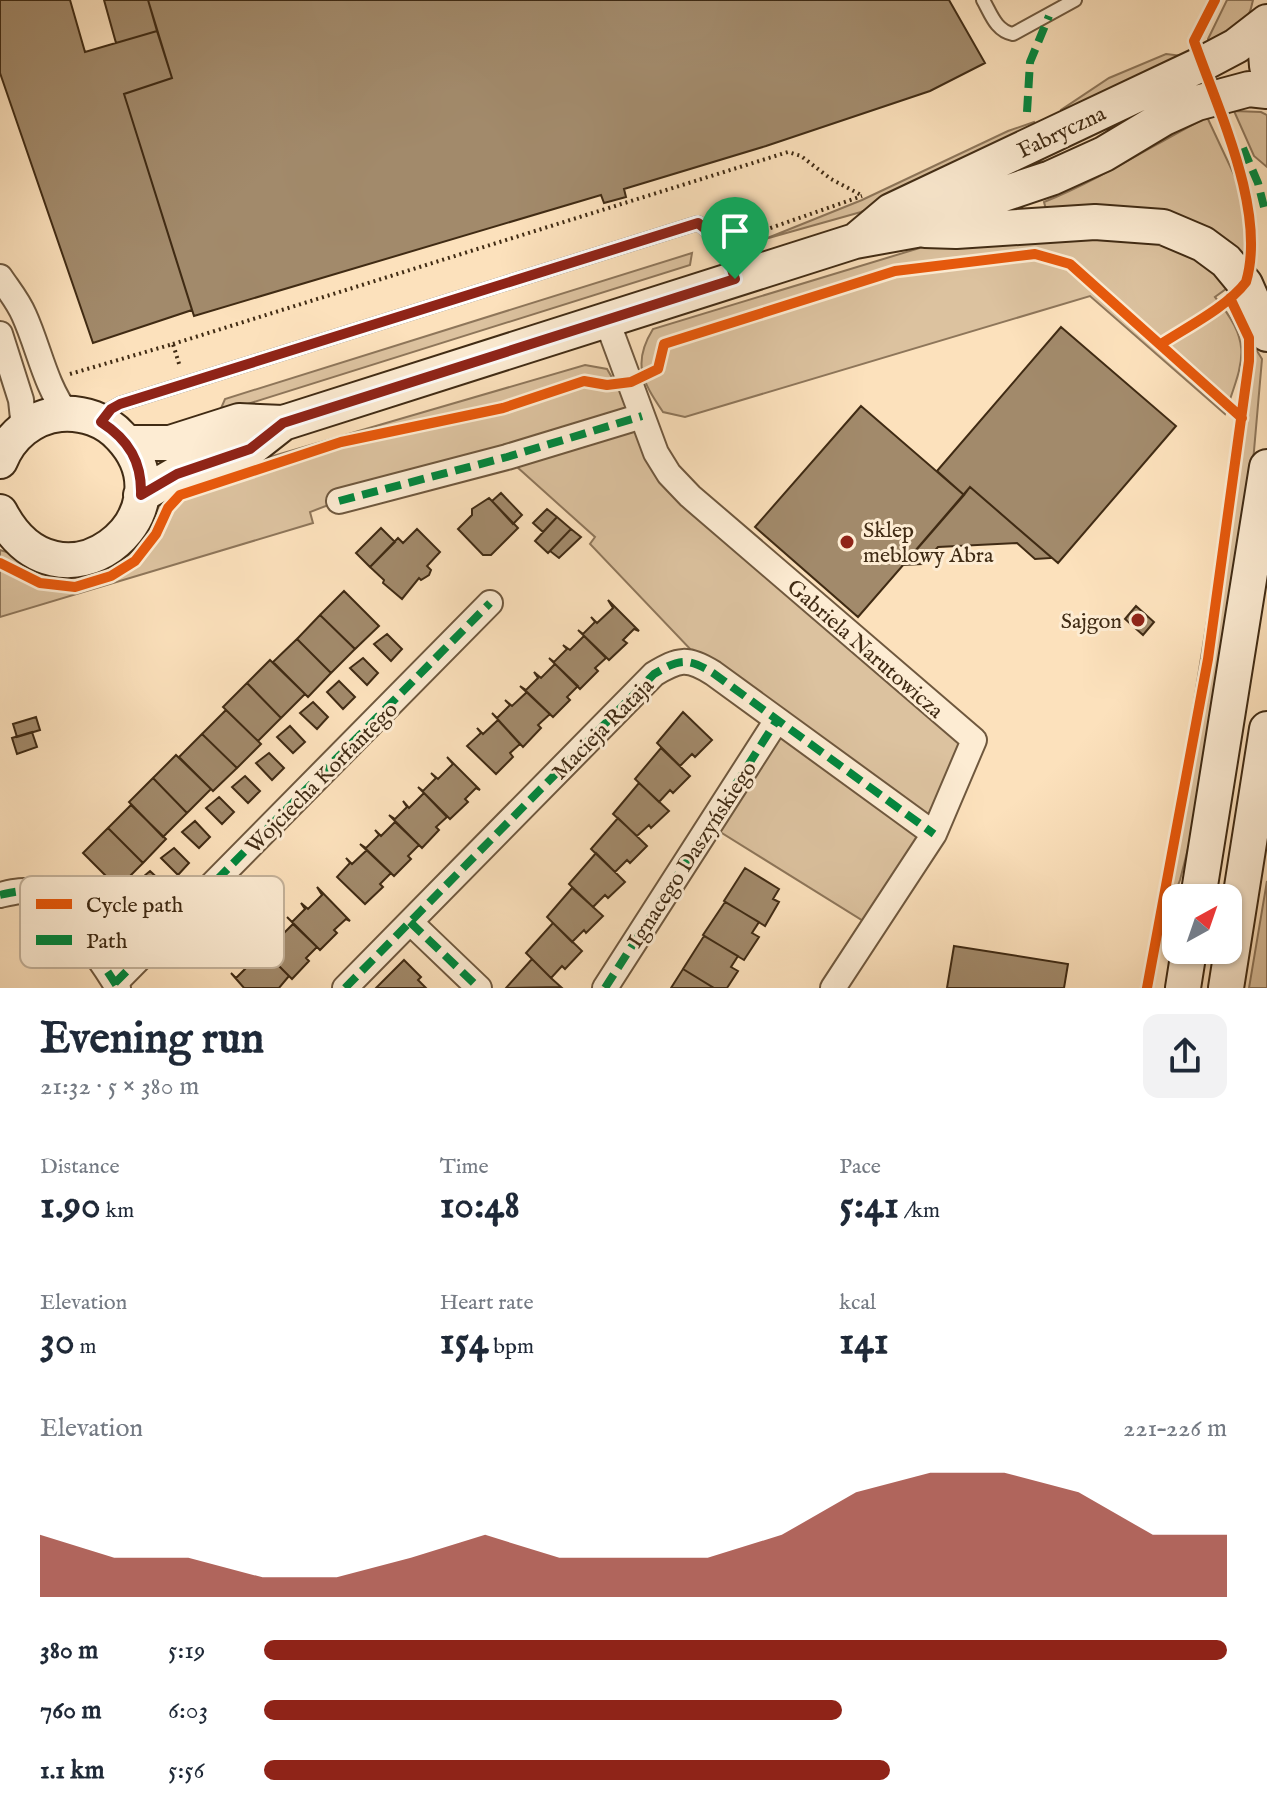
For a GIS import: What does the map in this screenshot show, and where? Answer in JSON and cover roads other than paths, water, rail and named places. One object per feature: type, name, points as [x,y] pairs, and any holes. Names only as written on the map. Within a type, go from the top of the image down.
[{"type":"street","points":[[1267,24],[1267,66]]},
{"type":"street","name":"Fabryczna","points":[[855,241],[891,211],[1202,64],[1236,46],[1267,24]]},
{"type":"street","name":"Fabryczna","points":[[67,414],[114,432],[170,443],[239,421],[283,423],[855,241],[916,230],[953,211],[1051,178],[1104,154],[1164,118],[1197,103],[1249,89],[1267,91]]},
{"type":"street","points":[[916,230],[956,231],[1095,222],[1163,227],[1203,244],[1226,261],[1245,284],[1267,334]]},
{"type":"street","points":[[0,277],[23,313],[57,401],[67,414]]},
{"type":"street","name":"Gabriela Narutowicza","points":[[607,321],[656,453],[669,474],[690,496],[974,740],[934,834],[833,988]]},
{"type":"street","points":[[0,334],[21,400],[24,428]]},
{"type":"street","points":[[0,461],[13,439],[24,428],[52,415],[67,414]]},
{"type":"street","points":[[339,501],[507,457],[642,416]]},
{"type":"street","name":"Fabryczna","points":[[141,495],[177,474],[250,449],[283,423]]},
{"type":"street","points":[[4,526],[27,547],[46,557],[67,561],[89,558],[109,549],[125,535],[136,516],[141,495],[139,468],[114,432]]},
{"type":"street","points":[[1200,884],[1267,467]]},
{"type":"street","name":"Wojciecha Korfantego","points":[[224,876],[490,603]]},
{"type":"street","name":"Macieja Rataja","points":[[345,988],[654,674],[674,662],[684,660],[697,663],[934,834]]},
{"type":"street","name":"Ignacego Daszyńskiego","points":[[605,988],[777,720]]},
{"type":"street","points":[[1226,988],[1267,729]]},
{"type":"street","points":[[0,895],[20,891]]},
{"type":"street","points":[[410,922],[479,988]]},
{"type":"street","points":[[1183,988],[1187,964]]},
{"type":"street","points":[[104,968],[117,986]]},
{"type":"street","name":"Wojciecha Korfantego","points":[[117,986],[135,968]]},
{"type":"lane","points":[[983,0],[1001,30],[1013,34],[1075,0]]},
{"type":"lane","points":[[114,432],[111,409],[120,404],[698,223],[724,244],[735,279]]},
{"type":"place","name":"Sklep meblowy Abra","points":[[847,542]]},
{"type":"place","name":"Sajgon","points":[[1138,620]]}]
